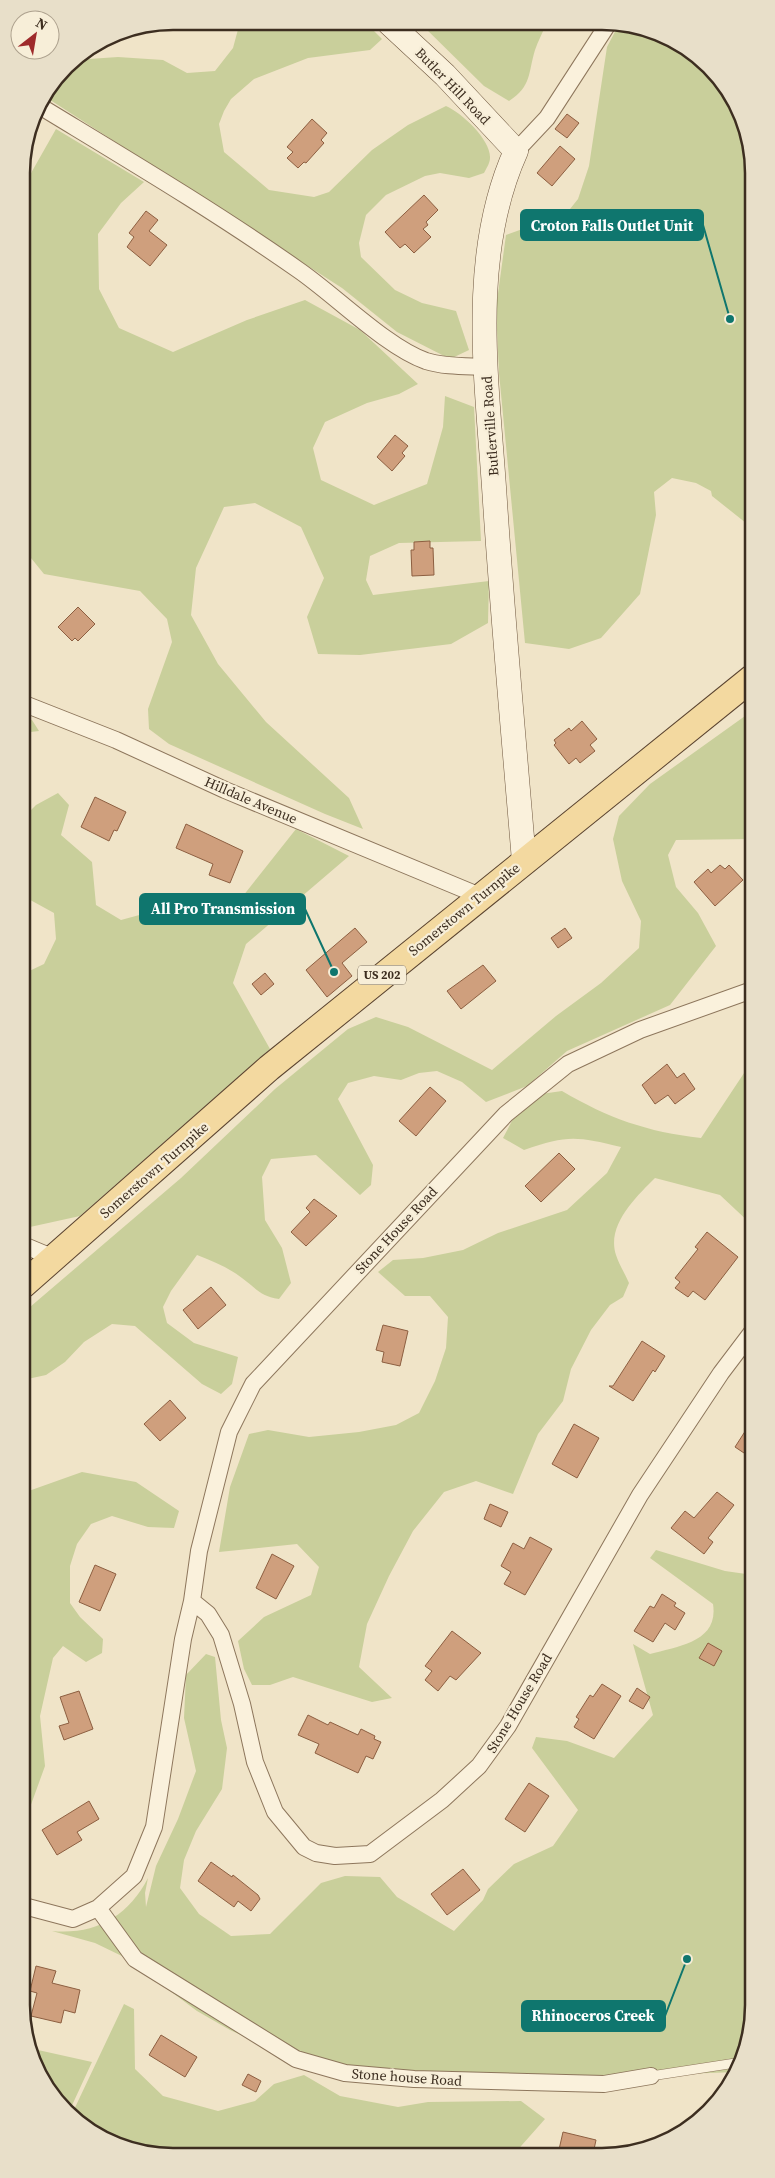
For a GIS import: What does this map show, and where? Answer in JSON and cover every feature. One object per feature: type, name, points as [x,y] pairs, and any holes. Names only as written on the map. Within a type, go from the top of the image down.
[{"type":"main road","name":"Somerstown Turnpike","points":[[30,1280],[269,1068],[524,860],[745,684]]},
{"type":"street","name":"Butler Hill Road","points":[[397,30],[445,75],[516,151]]},
{"type":"street","name":"Butlerville Road","points":[[524,860],[486,367],[485,312],[491,239],[496,210],[506,173],[516,151],[547,118],[604,30]]},
{"type":"street","points":[[45,109],[220,216],[305,274],[389,339],[413,354],[437,364],[486,367]]},
{"type":"street","name":"Hilldale Avenue","points":[[30,706],[116,740],[225,790],[480,896]]},
{"type":"street","name":"Stone House Road","points":[[30,1908],[73,1920],[98,1908],[134,1876],[154,1827],[183,1639],[192,1601],[199,1550],[229,1432],[253,1384],[506,1114],[568,1064],[640,1030],[745,992]]},
{"type":"street","points":[[30,1248],[54,1258]]},
{"type":"street","name":"Stone House Road","points":[[192,1601],[208,1614],[221,1635],[242,1704],[255,1762],[275,1812],[304,1847],[316,1853],[335,1856],[370,1854],[442,1800],[479,1766],[508,1726],[645,1486],[721,1373],[745,1341]]},
{"type":"street","name":"Stone house Road","points":[[98,1908],[134,1959],[296,2059],[346,2073],[414,2079],[604,2084],[652,2076]]},
{"type":"lane","points":[[652,2076],[732,2064]]},
{"type":"green space","points":[[238,30],[373,30],[382,39],[370,50],[308,58],[254,79],[231,99],[219,124],[224,152],[269,190],[314,197],[329,192],[372,150],[408,125],[446,106],[460,115],[481,135],[486,143],[490,158],[484,173],[469,178],[440,173],[425,176],[386,195],[366,215],[359,243],[361,257],[395,290],[422,303],[456,311],[469,350],[450,359],[397,332],[342,288],[50,100],[65,79],[88,59],[118,57],[163,60],[187,73],[215,71],[233,48]]},
{"type":"green space","points":[[427,30],[543,30],[535,50],[528,78],[522,90],[509,101],[484,86]]},
{"type":"green space","points":[[615,31],[648,38],[674,49],[703,72],[715,86],[730,110],[737,127],[745,164],[745,522],[712,496],[711,491],[696,483],[672,478],[654,492],[656,515],[640,594],[601,638],[569,649],[525,643],[499,373],[496,308],[506,235],[528,227],[550,234],[578,199],[589,166],[607,47]]},
{"type":"green space","points":[[56,129],[144,182],[121,203],[98,234],[99,289],[119,328],[173,352],[247,320],[305,300],[360,330],[418,384],[399,394],[367,403],[325,422],[313,448],[321,480],[374,505],[427,484],[443,427],[445,396],[474,407],[481,541],[399,543],[370,556],[366,580],[373,595],[489,581],[488,623],[451,644],[360,655],[318,654],[307,617],[324,578],[301,527],[255,503],[224,507],[196,568],[191,615],[218,664],[266,722],[349,798],[363,829],[325,814],[169,744],[149,729],[148,709],[172,642],[167,619],[140,591],[44,574],[30,557],[30,175]]},
{"type":"green space","points":[[745,716],[745,839],[676,840],[668,855],[676,887],[698,913],[716,946],[670,1005],[567,1051],[527,1086],[486,1102],[462,1082],[437,1071],[419,1073],[401,1080],[374,1076],[348,1083],[338,1099],[373,1165],[371,1185],[360,1195],[316,1155],[271,1159],[262,1177],[265,1220],[282,1248],[291,1283],[279,1299],[263,1294],[232,1271],[197,1255],[171,1291],[163,1307],[167,1323],[194,1343],[238,1357],[232,1384],[221,1394],[202,1384],[135,1326],[112,1324],[84,1342],[65,1362],[46,1375],[30,1378],[30,1307],[181,1178],[275,1089],[348,1029],[376,1017],[408,1027],[492,1070],[556,1016],[601,983],[639,948],[641,921],[622,881],[613,839],[619,816],[650,784]]},
{"type":"green space","points":[[30,719],[32,720],[39,731],[30,732]]},
{"type":"green space","points":[[58,793],[69,805],[61,835],[92,862],[96,905],[121,920],[154,911],[198,922],[243,896],[296,829],[349,856],[246,944],[233,983],[270,1049],[80,1216],[30,1227],[30,971],[44,964],[56,939],[54,913],[30,900],[30,811],[36,805]]},
{"type":"green space","points":[[745,1072],[745,1218],[720,1195],[655,1178],[632,1202],[619,1222],[614,1244],[617,1258],[629,1283],[623,1297],[610,1305],[591,1330],[571,1369],[563,1401],[538,1434],[513,1494],[476,1481],[444,1492],[413,1531],[389,1576],[367,1624],[359,1667],[392,1698],[372,1702],[293,1677],[270,1685],[252,1685],[244,1669],[238,1641],[264,1617],[311,1595],[319,1567],[297,1544],[219,1552],[230,1487],[249,1434],[268,1430],[309,1437],[359,1432],[396,1425],[419,1413],[435,1381],[446,1348],[448,1317],[430,1296],[405,1296],[378,1272],[393,1260],[423,1258],[463,1250],[498,1233],[567,1210],[607,1173],[621,1147],[582,1139],[572,1139],[551,1142],[524,1150],[503,1138],[514,1117],[541,1094],[562,1091],[596,1109],[645,1128],[701,1138]]},
{"type":"green space","points":[[82,1472],[136,1482],[179,1511],[174,1528],[148,1527],[112,1516],[91,1524],[77,1544],[70,1566],[70,1603],[80,1617],[103,1639],[102,1653],[86,1662],[63,1646],[53,1658],[40,1716],[45,1766],[30,1807],[30,1491]]},
{"type":"green space","points":[[656,1550],[725,1571],[745,1574],[745,2014],[740,2042],[728,2072],[429,2083],[276,2051],[230,2030],[197,2011],[126,1958],[95,1943],[52,1931],[82,1930],[109,1921],[131,1903],[148,1878],[145,1893],[146,1907],[156,1866],[178,1819],[196,1771],[184,1718],[186,1675],[206,1654],[215,1657],[221,1720],[227,1748],[222,1789],[196,1831],[184,1860],[180,1888],[199,1914],[231,1936],[270,1934],[321,1883],[345,1876],[380,1877],[397,1897],[454,1931],[483,1900],[488,1889],[514,1864],[553,1846],[578,1810],[532,1748],[536,1737],[567,1741],[614,1758],[653,1715],[633,1644],[650,1654],[684,1645],[703,1634],[710,1627],[713,1617],[713,1604],[650,1558]]},
{"type":"green space","points":[[124,2004],[134,2009],[135,2069],[163,2096],[218,2111],[255,2101],[274,2084],[304,2075],[340,2096],[398,2107],[428,2102],[521,2101],[545,2119],[519,2148],[173,2148],[154,2147],[118,2137],[101,2129],[75,2108]]},
{"type":"green space","points":[[38,2050],[92,2062],[72,2106],[49,2076]]},
{"type":"building","points":[[567,114],[579,123],[567,138],[555,129]]},
{"type":"building","points":[[312,119],[327,133],[321,140],[324,143],[306,163],[304,162],[298,168],[287,158],[293,152],[287,147]]},
{"type":"building","points":[[560,146],[575,159],[552,186],[537,173]]},
{"type":"building","points":[[424,195],[438,210],[426,222],[428,225],[423,229],[431,237],[414,253],[405,244],[400,248],[385,232]]},
{"type":"building","points":[[146,211],[158,220],[149,231],[167,245],[150,266],[127,247],[134,237],[129,233]]},
{"type":"building","points":[[395,435],[408,446],[402,453],[405,456],[392,471],[377,457]]},
{"type":"building","points":[[430,541],[430,548],[433,548],[434,575],[412,576],[411,550],[414,550],[414,542]]},
{"type":"building","points":[[78,607],[95,624],[78,641],[75,638],[72,641],[58,627]]},
{"type":"building","points":[[582,721],[597,739],[590,745],[595,751],[580,763],[576,758],[569,764],[554,745],[556,743],[554,740],[569,728],[571,731]]},
{"type":"building","points":[[95,797],[126,812],[117,831],[114,830],[109,841],[81,827]]},
{"type":"building","points":[[186,824],[243,851],[230,883],[209,875],[213,864],[176,848]]},
{"type":"building","points":[[720,865],[725,869],[729,865],[743,880],[715,906],[694,882],[708,869],[711,873]]},
{"type":"building","points":[[355,928],[367,942],[342,963],[352,976],[327,997],[306,970]]},
{"type":"building","points":[[565,928],[572,938],[558,948],[551,938]]},
{"type":"building","points":[[483,965],[496,981],[461,1009],[447,991]]},
{"type":"building","points":[[265,973],[274,984],[261,995],[252,984]]},
{"type":"building","points":[[667,1064],[677,1078],[684,1073],[695,1089],[675,1104],[668,1095],[655,1104],[642,1085]]},
{"type":"building","points":[[430,1087],[446,1101],[416,1136],[399,1121]]},
{"type":"building","points":[[559,1153],[575,1169],[541,1202],[525,1186]]},
{"type":"building","points":[[314,1199],[337,1216],[306,1246],[291,1232],[310,1212],[306,1208]]},
{"type":"building","points":[[707,1232],[738,1257],[705,1300],[693,1291],[688,1297],[675,1288],[680,1282],[675,1278],[698,1249],[695,1247]]},
{"type":"building","points":[[211,1287],[226,1305],[198,1329],[183,1310]]},
{"type":"building","points":[[383,1325],[408,1331],[400,1366],[382,1362],[384,1352],[376,1350]]},
{"type":"building","points":[[642,1341],[665,1356],[655,1372],[653,1370],[633,1401],[609,1386],[613,1386]]},
{"type":"building","points":[[170,1400],[186,1418],[160,1441],[144,1424]]},
{"type":"building","points":[[574,1424],[599,1438],[577,1478],[552,1464]]},
{"type":"building","points":[[745,1431],[745,1454],[735,1447]]},
{"type":"building","points":[[717,1492],[734,1505],[708,1538],[713,1542],[704,1554],[671,1528],[685,1511],[694,1518]]},
{"type":"building","points":[[490,1504],[508,1512],[501,1527],[484,1519]]},
{"type":"building","points":[[530,1537],[552,1549],[525,1595],[504,1584],[511,1572],[501,1566],[513,1543],[524,1549]]},
{"type":"building","points":[[272,1554],[294,1566],[276,1599],[256,1588]]},
{"type":"building","points":[[95,1565],[116,1574],[100,1611],[79,1602]]},
{"type":"building","points":[[662,1594],[676,1603],[674,1606],[685,1613],[675,1630],[665,1623],[653,1642],[634,1631],[650,1606],[654,1608]]},
{"type":"building","points":[[452,1631],[481,1653],[456,1680],[450,1676],[438,1691],[425,1680],[432,1671],[425,1666]]},
{"type":"building","points":[[708,1643],[722,1651],[714,1666],[699,1658]]},
{"type":"building","points":[[602,1684],[621,1696],[594,1739],[574,1727],[579,1719],[576,1717],[590,1695],[593,1697]]},
{"type":"building","points":[[637,1688],[650,1697],[643,1709],[629,1701]]},
{"type":"building","points":[[79,1691],[93,1729],[64,1740],[59,1726],[69,1723],[60,1697]]},
{"type":"building","points":[[308,1715],[328,1725],[330,1722],[358,1735],[361,1729],[375,1736],[374,1739],[381,1742],[373,1759],[366,1756],[358,1773],[315,1753],[319,1744],[298,1735]]},
{"type":"building","points":[[529,1783],[549,1796],[525,1832],[505,1819]]},
{"type":"building","points":[[89,1801],[99,1819],[77,1832],[82,1840],[57,1855],[42,1830]]},
{"type":"building","points":[[211,1862],[232,1877],[233,1875],[258,1895],[260,1899],[251,1911],[238,1901],[234,1907],[198,1881]]},
{"type":"building","points":[[463,1869],[480,1890],[447,1915],[431,1894]]},
{"type":"building","points":[[36,1966],[56,1971],[52,1983],[80,1990],[75,2013],[64,2010],[61,2023],[31,2016],[37,1993],[30,1991]]},
{"type":"building","points":[[161,2035],[197,2057],[185,2077],[149,2055]]},
{"type":"building","points":[[248,2074],[261,2081],[256,2092],[242,2085]]},
{"type":"building","points":[[563,2132],[596,2140],[594,2148],[559,2148]]},
{"type":"place","name":"Croton Falls Outlet Unit","points":[[730,319]]},
{"type":"place","name":"All Pro Transmission","points":[[334,972]]},
{"type":"place","name":"Rhinoceros Creek","points":[[687,1959]]}]
